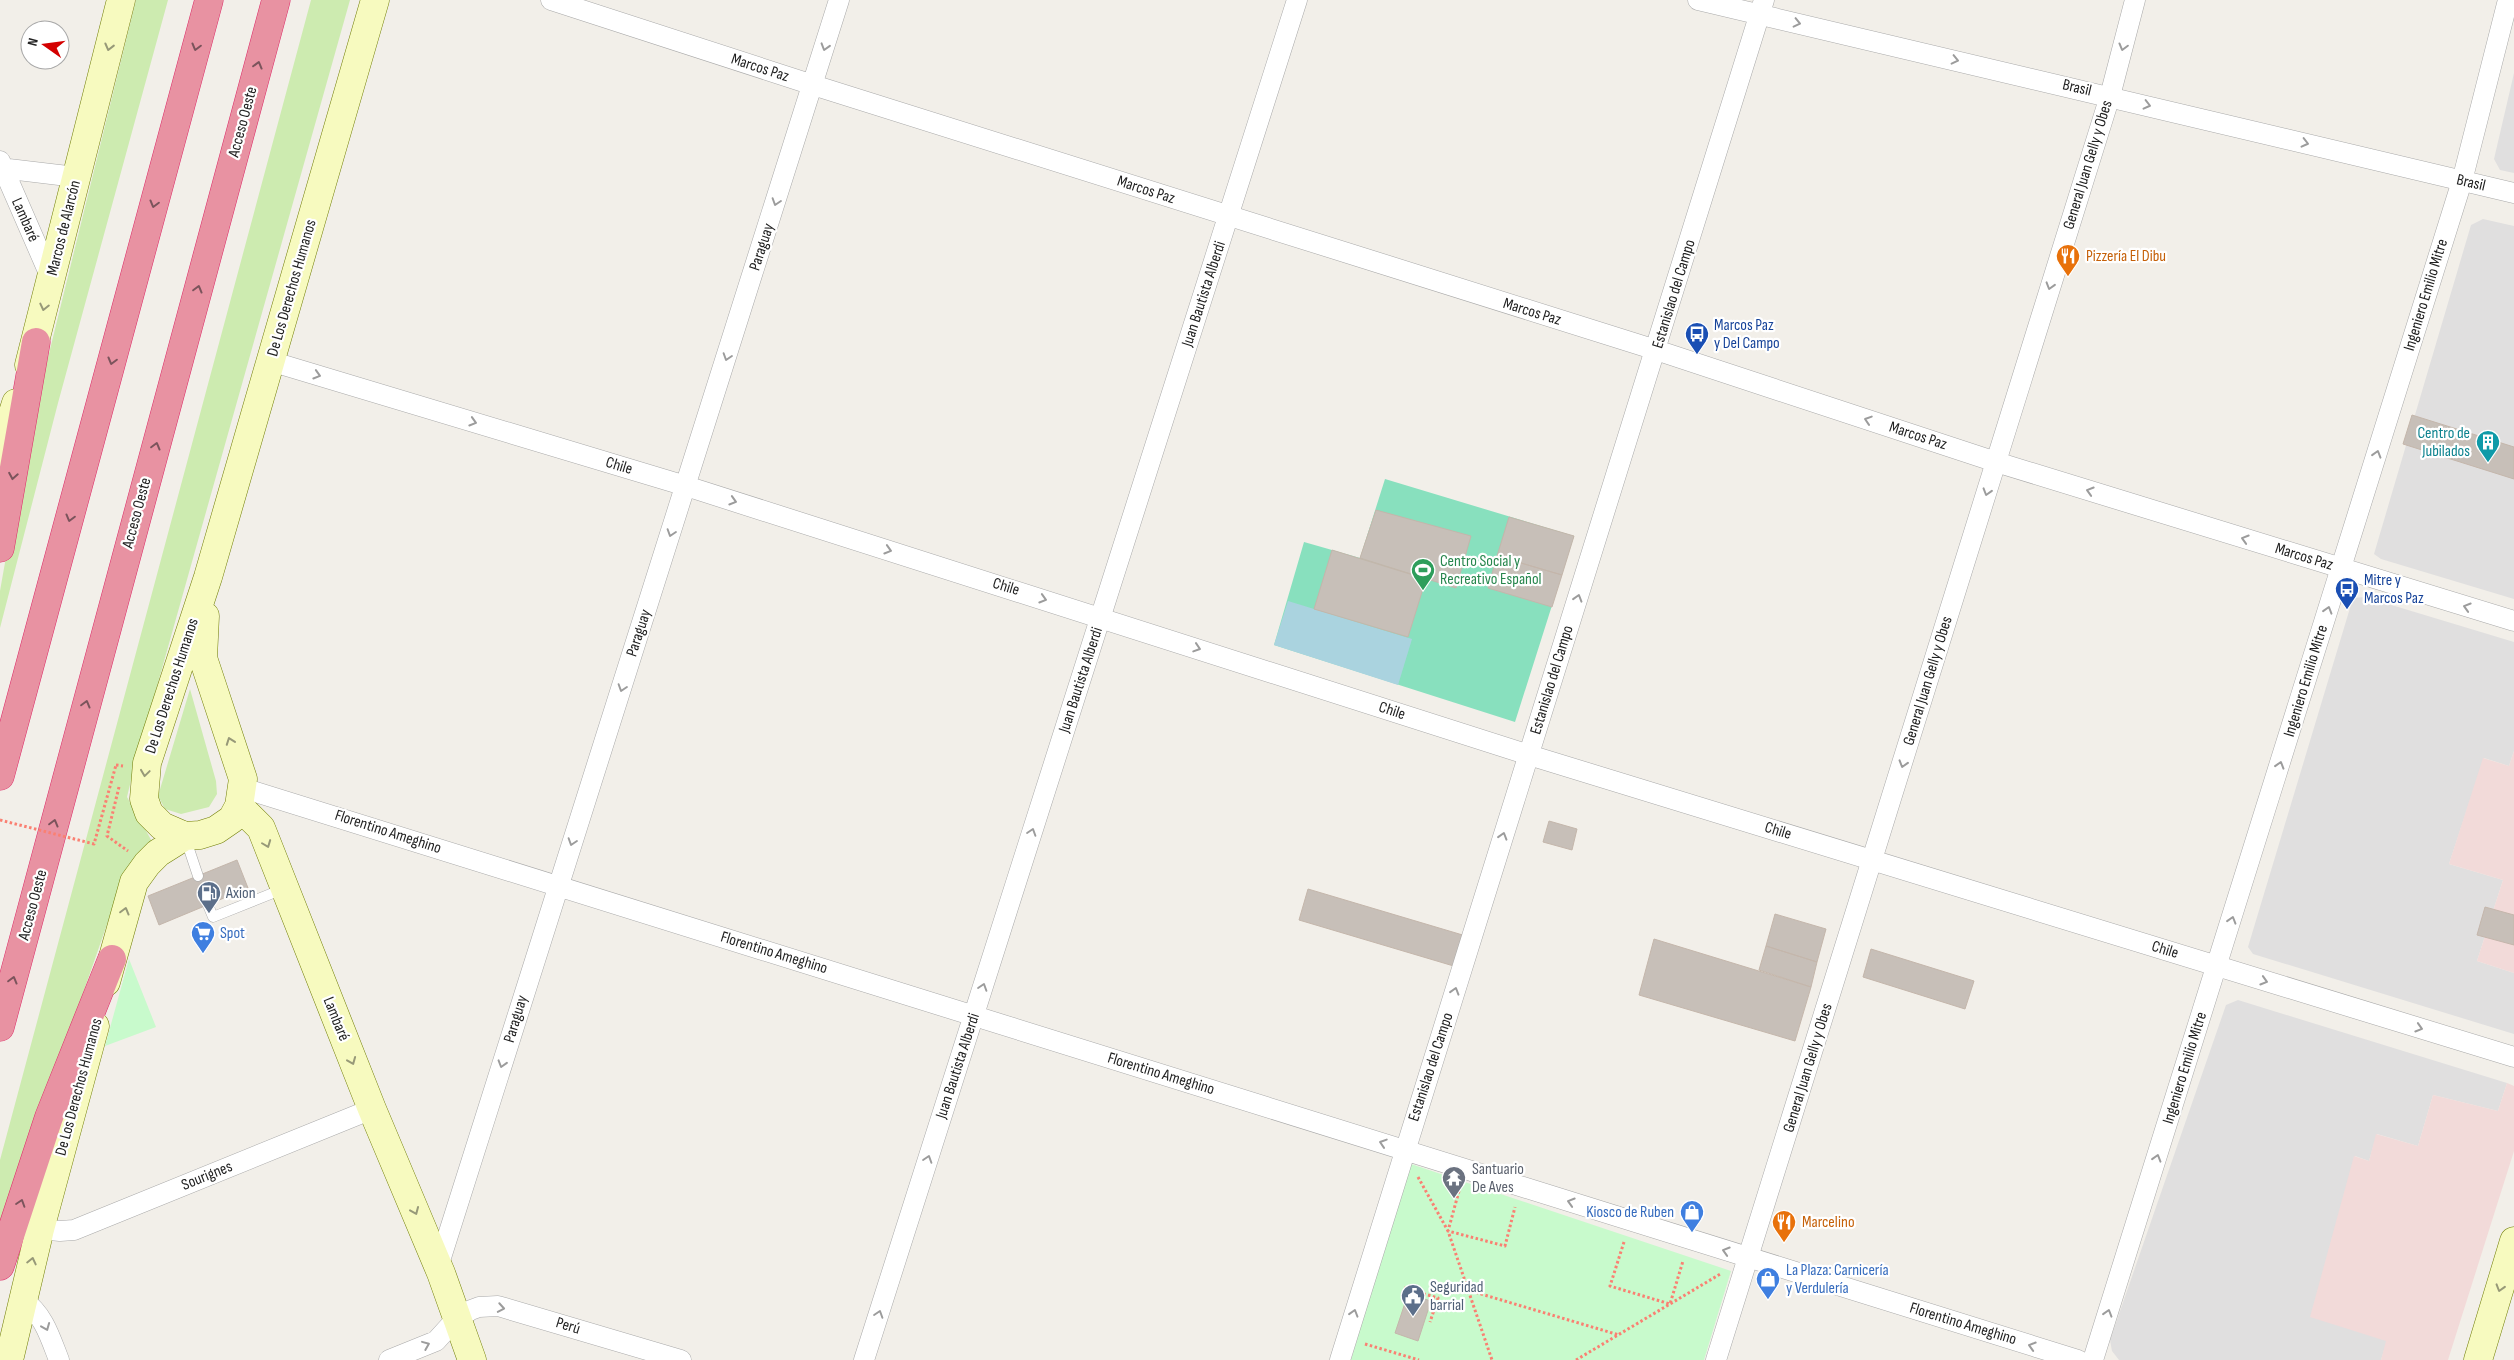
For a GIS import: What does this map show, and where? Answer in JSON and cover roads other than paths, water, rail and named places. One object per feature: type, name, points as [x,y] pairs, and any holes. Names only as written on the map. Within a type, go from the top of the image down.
[{"type":"highway","points":[[0,776],[209,0]]},
{"type":"highway","name":"Acceso Oeste","points":[[0,1027],[276,0]]},
{"type":"highway","points":[[0,548],[36,342]]},
{"type":"highway","points":[[0,1266],[49,1117],[112,958]]},
{"type":"street","name":"Marcos de Alarcón","points":[[0,454],[36,342],[120,0]]},
{"type":"street","name":"De Los Derechos Humanos","points":[[208,577],[203,658],[243,779],[241,797],[232,819],[216,830],[200,835],[185,836],[162,826],[149,813],[144,798],[147,762],[208,577],[375,0]]},
{"type":"street","name":"Marcos Paz","points":[[551,0],[813,85],[1656,350],[1996,462],[2514,621]]},
{"type":"street","name":"Paraguay","points":[[438,1267],[839,0]]},
{"type":"street","name":"Juan Bautista Alberdi","points":[[864,1360],[1297,0]]},
{"type":"street","name":"Brasil","points":[[1698,0],[1762,7],[2110,96],[2514,193]]},
{"type":"street","name":"General Juan Gelly y Obes","points":[[1716,1360],[2110,96],[2135,0]]},
{"type":"street","name":"Ingeniero Emilio Mitre","points":[[2093,1360],[2462,181],[2508,0]]},
{"type":"street","name":"Estanislao del Campo","points":[[1340,1360],[1762,7]]},
{"type":"street","points":[[1,166],[76,177]]},
{"type":"street","name":"Lambaré","points":[[1,166],[51,278]]},
{"type":"street","name":"Chile","points":[[270,361],[686,486],[1529,755],[2514,1057]]},
{"type":"street","name":"Lambaré","points":[[241,797],[261,828],[372,1109],[438,1267],[472,1360]]},
{"type":"street","name":"Florentino Ameghino","points":[[241,797],[558,886],[2078,1360]]},
{"type":"street","name":"De Los Derechos Humanos","points":[[9,1360],[40,1229],[134,882],[158,853],[185,836]]},
{"type":"street","name":"Sourignes","points":[[40,1229],[60,1232],[74,1230],[372,1109]]},
{"type":"street","points":[[2478,1360],[2514,1241]]},
{"type":"street","points":[[23,1300],[35,1308],[42,1318],[59,1360]]},
{"type":"street","name":"Perú","points":[[456,1319],[480,1307],[498,1306],[681,1360]]},
{"type":"street","points":[[389,1360],[436,1341],[456,1319]]},
{"type":"lane","points":[[185,836],[198,876]]},
{"type":"lane","points":[[208,905],[213,917],[284,888]]},
{"type":"water","points":[[1288,601],[1412,639],[1398,685],[1274,645]]},
{"type":"place","name":"Pizzería El Dibu","points":[[2068,277]]},
{"type":"place","name":"Marcos Paz y Del Campo","points":[[1697,355]]},
{"type":"place","name":"Centro de Jubilados","points":[[2488,463]]},
{"type":"place","name":"Centro Social y Recreativo Español","points":[[1423,591]]},
{"type":"place","name":"Mitre y Marcos Paz","points":[[2347,610]]},
{"type":"place","name":"Axion","points":[[209,914]]},
{"type":"place","name":"Spot","points":[[203,954]]},
{"type":"place","name":"Santuario De Aves","points":[[1454,1199]]},
{"type":"place","name":"Kiosco de Ruben","points":[[1692,1233]]},
{"type":"place","name":"Marcelino","points":[[1784,1243]]},
{"type":"place","name":"La Plaza: Carnicería y Verdulería","points":[[1768,1300]]},
{"type":"place","name":"Seguridad barrial","points":[[1413,1317]]}]
